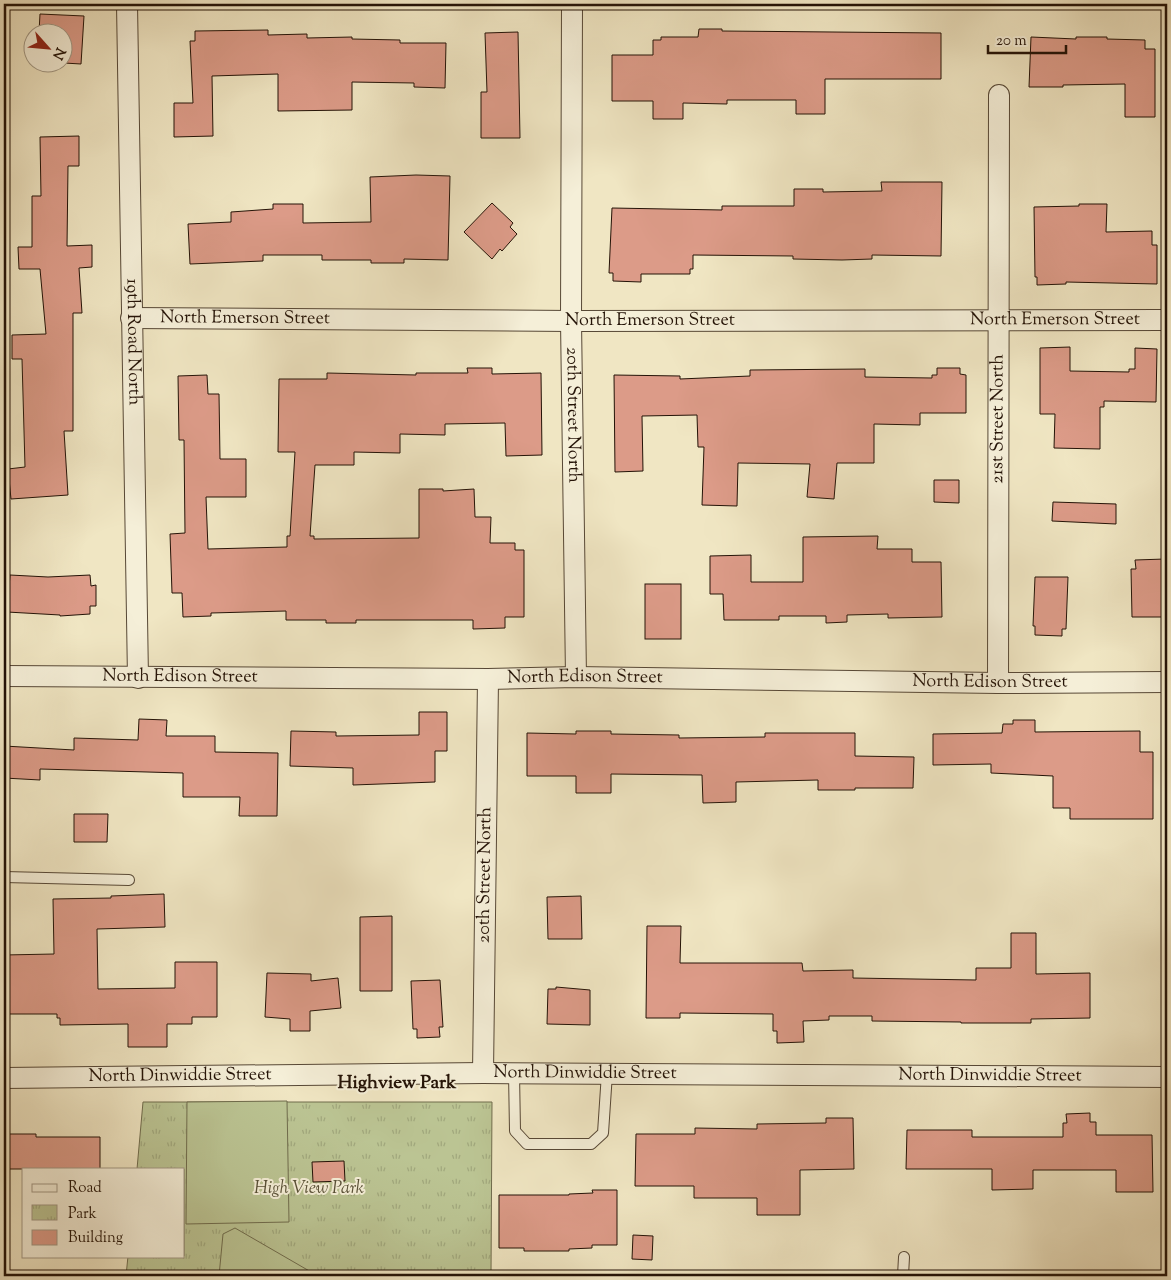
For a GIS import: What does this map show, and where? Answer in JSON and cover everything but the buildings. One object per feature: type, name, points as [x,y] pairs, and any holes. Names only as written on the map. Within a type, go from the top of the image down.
[{"type":"street","name":"19th Road North","points":[[127,4],[138,678]]},
{"type":"street","name":"20th Street North","points":[[572,4],[571,321],[576,677]]},
{"type":"street","name":"21st Street North","points":[[998,683],[999,95]]},
{"type":"street","name":"North Emerson Street","points":[[131,318],[571,321],[1167,320]]},
{"type":"street","name":"North Edison Street","points":[[4,676],[488,679],[576,677],[998,683],[1167,682]]},
{"type":"street","name":"20th Street North","points":[[483,1073],[488,679]]},
{"type":"street","name":"North Dinwiddie Street","points":[[4,1078],[483,1073],[1167,1077]]},
{"type":"lane","points":[[4,877],[129,880]]},
{"type":"lane","points":[[514,1073],[515,1131],[527,1144],[591,1144],[603,1133],[607,1074]]},
{"type":"lane","points":[[903,1276],[904,1257]]},
{"type":"green space","points":[[287,1101],[289,1222],[186,1224],[187,1102]]},
{"type":"green space","name":"High View Park","points":[[143,1102],[492,1102],[491,1276],[126,1276],[128,1258],[185,1258],[185,1168],[137,1168]]},
{"type":"green space","points":[[235,1228],[318,1276],[219,1276],[223,1234]]},
{"type":"district","name":"Highview Park","points":[[397,1083]]}]
